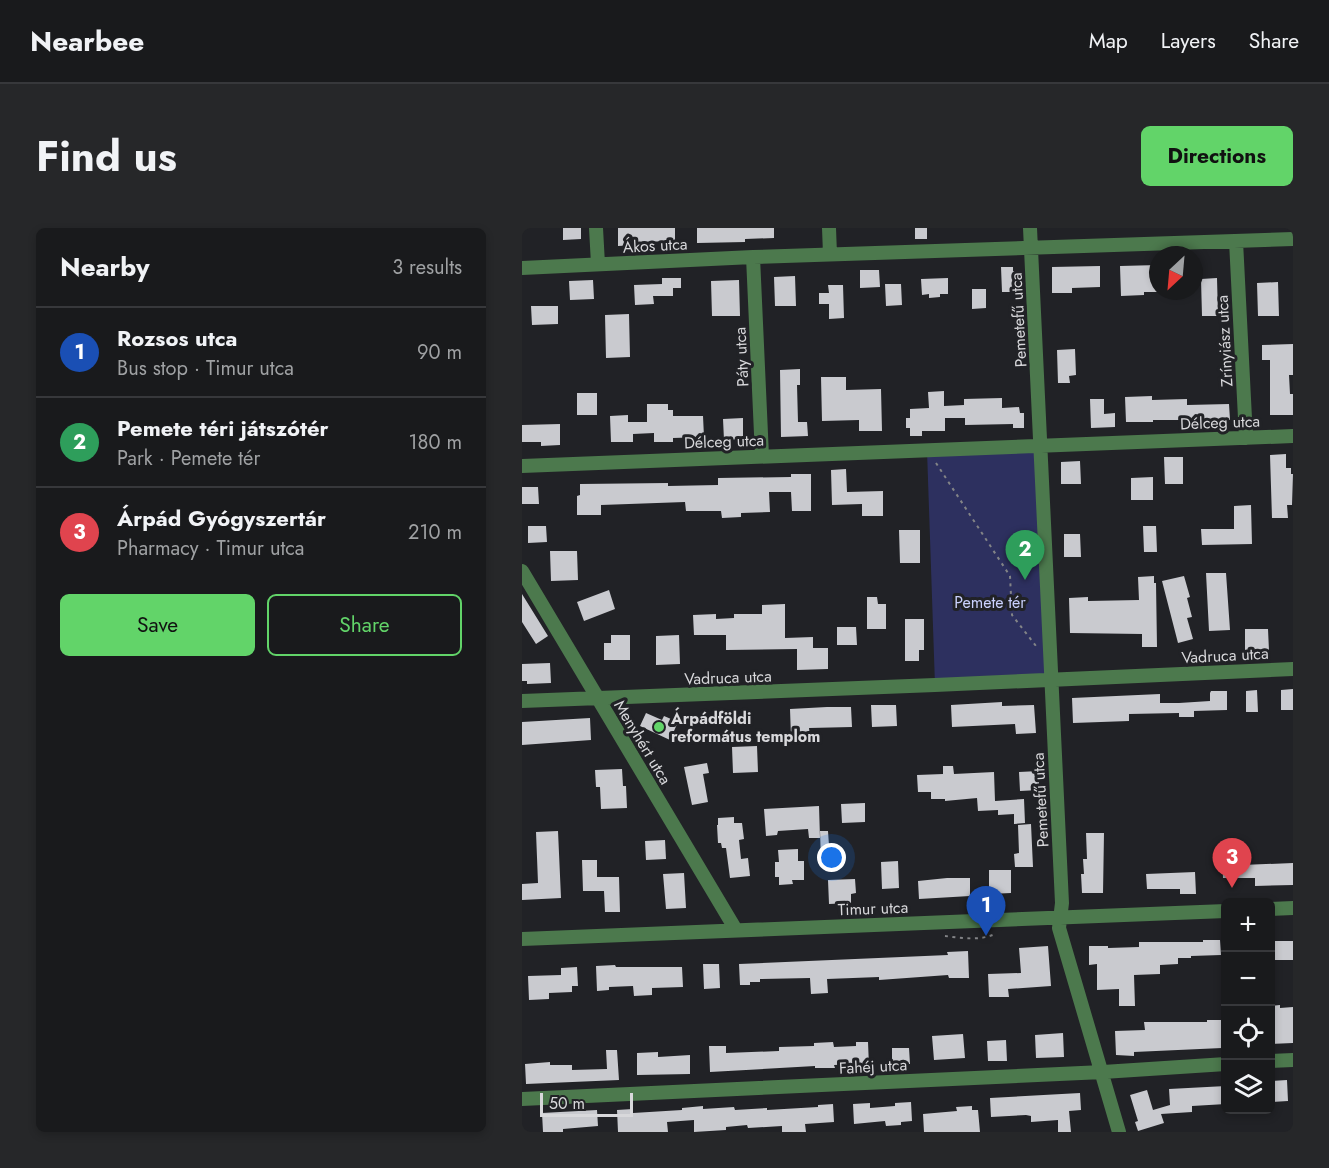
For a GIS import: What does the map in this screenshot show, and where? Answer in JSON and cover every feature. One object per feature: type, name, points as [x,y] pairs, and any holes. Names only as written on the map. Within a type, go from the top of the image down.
[{"type":"street","points":[[596,228],[598,264]]},
{"type":"street","points":[[829,228],[830,254]]},
{"type":"street","name":"Pemetefű utca","points":[[1030,228],[1041,446]]},
{"type":"street","name":"Ákos utca","points":[[522,268],[830,254],[1293,239]]},
{"type":"street","name":"Zrínyiász utca","points":[[1236,241],[1246,438]]},
{"type":"street","name":"Páty utca","points":[[753,257],[762,456]]},
{"type":"street","name":"Délceg utca","points":[[1041,446],[1293,436]]},
{"type":"street","points":[[927,450],[1041,446],[1050,680]]},
{"type":"street","name":"Délceg utca","points":[[522,466],[927,450]]},
{"type":"street","name":"Menyhért utca","points":[[522,571],[736,930]]},
{"type":"street","name":"Vadruca utca","points":[[522,701],[1293,669]]},
{"type":"street","name":"Pemetefű utca","points":[[1050,680],[1062,903],[1059,928],[1119,1132]]},
{"type":"street","points":[[1275,909],[1293,908]]},
{"type":"street","name":"Timur utca","points":[[522,939],[1221,911]]},
{"type":"street","points":[[1275,1061],[1293,1060]]},
{"type":"street","name":"Fahéj utca","points":[[522,1099],[1103,1072],[1221,1064]]},
{"type":"path","points":[[927,450],[1010,576],[1012,615],[1039,650]]},
{"type":"green space","name":"Pemete tér","points":[[1041,446],[1050,680],[935,685],[927,450]]},
{"type":"building","points":[[563,228],[581,228],[581,239],[563,240]]},
{"type":"building","points":[[618,228],[675,228],[675,241],[637,242],[637,245],[618,246]]},
{"type":"building","points":[[697,228],[774,228],[774,238],[745,239],[745,242],[697,243]]},
{"type":"building","points":[[915,228],[927,228],[927,239],[915,239]]},
{"type":"building","points":[[1149,265],[1149,292],[1144,292],[1144,295],[1121,296],[1120,266]]},
{"type":"building","points":[[1100,266],[1100,287],[1072,288],[1072,293],[1052,293],[1052,267]]},
{"type":"building","points":[[1001,267],[1013,267],[1013,271],[1017,271],[1017,282],[1013,282],[1014,292],[1002,292]]},
{"type":"building","points":[[860,270],[879,270],[880,287],[860,288]]},
{"type":"building","points":[[795,276],[796,306],[775,306],[774,277]]},
{"type":"building","points":[[662,278],[681,278],[681,288],[673,288],[673,296],[653,296],[654,304],[635,305],[634,285],[662,284]]},
{"type":"building","points":[[948,278],[948,294],[929,298],[929,294],[922,295],[921,279]]},
{"type":"building","points":[[1217,278],[1218,316],[1202,316],[1203,279]]},
{"type":"building","points":[[593,280],[594,299],[570,300],[569,281]]},
{"type":"building","points":[[739,280],[740,316],[712,316],[711,281]]},
{"type":"building","points":[[1278,282],[1279,316],[1258,316],[1257,283]]},
{"type":"building","points":[[885,284],[901,284],[902,305],[886,306]]},
{"type":"building","points":[[828,285],[843,285],[844,318],[829,319],[829,304],[819,304],[819,293],[829,293]]},
{"type":"building","points":[[972,289],[986,289],[986,308],[972,309]]},
{"type":"building","points":[[531,306],[558,306],[558,324],[532,325]]},
{"type":"building","points":[[629,314],[630,357],[606,358],[605,315]]},
{"type":"building","points":[[1293,344],[1293,375],[1289,375],[1290,394],[1293,394],[1293,415],[1270,415],[1270,360],[1262,360],[1262,345]]},
{"type":"building","points":[[1075,349],[1076,375],[1069,376],[1070,383],[1058,383],[1057,350]]},
{"type":"building","points":[[800,369],[800,385],[797,385],[798,422],[807,422],[808,436],[781,437],[780,370]]},
{"type":"building","points":[[821,377],[846,377],[846,390],[881,389],[882,431],[859,431],[859,420],[822,421]]},
{"type":"building","points":[[944,391],[944,406],[964,405],[964,399],[1002,398],[1002,408],[1019,407],[1020,413],[1024,413],[1024,428],[1013,428],[1013,424],[965,425],[965,418],[945,418],[945,431],[922,431],[922,436],[910,436],[910,428],[906,428],[906,418],[910,418],[910,409],[929,408],[928,392]]},
{"type":"building","points":[[577,393],[597,393],[597,415],[577,415]]},
{"type":"building","points":[[1152,396],[1152,400],[1187,399],[1187,405],[1229,404],[1230,420],[1126,422],[1125,397]]},
{"type":"building","points":[[1090,399],[1104,399],[1104,414],[1115,413],[1115,427],[1091,428]]},
{"type":"building","points":[[647,404],[668,404],[668,410],[673,410],[673,416],[703,416],[704,437],[673,438],[673,442],[654,442],[654,433],[633,434],[633,442],[611,442],[610,416],[628,415],[628,422],[647,422]]},
{"type":"building","points":[[743,418],[743,439],[724,440],[723,419]]},
{"type":"building","points":[[560,424],[560,445],[541,446],[541,442],[522,442],[522,425]]},
{"type":"building","points":[[1286,454],[1286,468],[1291,468],[1291,474],[1293,474],[1292,505],[1287,505],[1288,518],[1272,518],[1270,455]]},
{"type":"building","points":[[1164,457],[1183,457],[1183,484],[1165,484]]},
{"type":"building","points":[[1080,461],[1081,484],[1061,484],[1061,462]]},
{"type":"building","points":[[846,469],[847,492],[883,491],[883,516],[862,516],[862,504],[832,505],[831,470]]},
{"type":"building","points":[[791,474],[811,474],[811,511],[792,511],[791,492],[769,492],[770,512],[741,513],[741,517],[722,518],[721,511],[686,511],[685,502],[601,505],[601,515],[577,515],[577,496],[580,495],[580,484],[718,485],[718,478],[791,477]]},
{"type":"building","points":[[1153,477],[1153,500],[1131,500],[1131,478]]},
{"type":"building","points":[[522,487],[538,487],[539,504],[522,504]]},
{"type":"building","points":[[1251,505],[1252,544],[1202,545],[1201,529],[1234,529],[1234,506]]},
{"type":"building","points":[[528,526],[546,526],[547,542],[528,543]]},
{"type":"building","points":[[1143,526],[1156,526],[1157,552],[1144,552]]},
{"type":"building","points":[[899,530],[920,530],[920,563],[900,563]]},
{"type":"building","points":[[1064,534],[1080,534],[1081,557],[1064,557]]},
{"type":"building","points":[[550,551],[577,551],[578,580],[551,581]]},
{"type":"building","points":[[1206,573],[1226,573],[1230,630],[1209,631]]},
{"type":"building","points":[[1154,576],[1157,647],[1142,647],[1142,634],[1070,633],[1069,598],[1088,597],[1088,601],[1139,600],[1138,577]]},
{"type":"building","points":[[1184,576],[1190,597],[1187,598],[1192,617],[1187,618],[1193,639],[1178,643],[1162,581]]},
{"type":"building","points":[[609,590],[615,609],[584,621],[577,602]]},
{"type":"building","points":[[522,594],[548,636],[536,644],[522,622]]},
{"type":"building","points":[[867,597],[877,597],[878,604],[886,604],[886,629],[867,629]]},
{"type":"building","points":[[785,604],[785,638],[813,637],[813,648],[828,648],[828,669],[797,670],[797,649],[726,650],[726,635],[694,635],[693,615],[716,614],[716,619],[734,618],[734,614],[762,614],[762,605]]},
{"type":"building","points":[[905,619],[924,619],[924,650],[919,650],[919,661],[905,661]]},
{"type":"building","points":[[837,627],[856,627],[857,645],[837,645]]},
{"type":"building","points":[[1245,629],[1268,629],[1269,651],[1245,651]]},
{"type":"building","points":[[611,635],[630,635],[630,660],[604,660],[604,643],[611,643]]},
{"type":"building","points":[[679,635],[680,664],[656,665],[656,636]]},
{"type":"building","points":[[550,663],[551,683],[527,684],[527,681],[522,681],[522,664]]},
{"type":"building","points":[[1293,689],[1293,710],[1281,710],[1281,690]]},
{"type":"building","points":[[1257,690],[1258,712],[1246,712],[1246,691]]},
{"type":"building","points":[[1211,691],[1227,691],[1227,710],[1194,711],[1194,717],[1179,717],[1179,713],[1129,714],[1129,721],[1073,723],[1072,698],[1160,694],[1160,703],[1179,703],[1210,701]]},
{"type":"building","points":[[1002,702],[1002,706],[1034,705],[1036,733],[1016,734],[1015,724],[952,727],[951,705]]},
{"type":"building","points":[[871,705],[896,705],[897,726],[872,727]]},
{"type":"building","points":[[851,707],[852,727],[809,728],[810,737],[791,737],[790,709]]},
{"type":"building","name":"Árpádföldi református templom","points":[[646,713],[662,720],[664,716],[678,722],[670,740],[640,726]]},
{"type":"building","points":[[590,718],[591,740],[522,745],[522,722]]},
{"type":"building","points":[[757,746],[758,772],[733,773],[732,747]]},
{"type":"building","points":[[707,763],[709,773],[703,774],[708,802],[692,805],[684,767]]},
{"type":"building","points":[[943,766],[953,766],[954,774],[994,772],[995,801],[1024,799],[1025,823],[1014,824],[1014,814],[998,815],[998,810],[978,811],[977,798],[945,801],[945,799],[931,799],[931,792],[918,792],[917,775],[943,774]]},
{"type":"building","points":[[622,769],[623,786],[626,786],[627,808],[601,809],[600,787],[596,787],[595,770]]},
{"type":"building","points":[[1039,771],[1039,790],[1020,791],[1019,772]]},
{"type":"building","points":[[865,803],[865,822],[842,823],[841,804]]},
{"type":"building","points":[[819,806],[820,838],[809,838],[808,829],[778,831],[777,835],[766,836],[764,809]]},
{"type":"building","points":[[734,817],[734,823],[742,823],[744,839],[739,840],[741,859],[748,858],[750,876],[730,878],[726,848],[722,848],[721,843],[718,843],[717,825],[718,818]]},
{"type":"building","points":[[1031,824],[1033,867],[1015,867],[1014,854],[1019,853],[1018,825]]},
{"type":"building","points":[[558,831],[561,898],[522,900],[522,884],[538,883],[536,832]]},
{"type":"building","points":[[820,831],[828,831],[830,860],[821,861]]},
{"type":"building","points":[[1086,833],[1104,833],[1103,893],[1082,893],[1083,859],[1087,859]]},
{"type":"building","points":[[665,840],[666,859],[646,860],[645,841]]},
{"type":"building","points":[[798,849],[798,861],[804,861],[804,880],[792,880],[793,884],[779,885],[779,877],[775,877],[775,862],[779,862],[778,850]]},
{"type":"building","points":[[1222,849],[1242,849],[1242,865],[1293,863],[1293,885],[1255,886],[1255,878],[1223,878]]},
{"type":"building","points":[[582,860],[597,860],[597,877],[619,877],[620,912],[605,912],[604,891],[583,891]]},
{"type":"building","points":[[898,861],[899,888],[882,889],[881,862]]},
{"type":"building","points":[[989,870],[1011,870],[1011,893],[989,894]]},
{"type":"building","points":[[1195,872],[1196,894],[1180,894],[1180,889],[1147,889],[1146,874]]},
{"type":"building","points":[[684,873],[686,908],[666,909],[663,874]]},
{"type":"building","points":[[970,878],[970,896],[919,899],[918,881]]},
{"type":"building","points":[[855,879],[856,893],[851,894],[851,903],[829,904],[828,880]]},
{"type":"building","points":[[1203,940],[1220,940],[1221,955],[1178,958],[1178,964],[1160,965],[1160,974],[1134,975],[1135,1006],[1119,1006],[1119,989],[1097,990],[1097,964],[1089,965],[1089,946],[1139,947],[1139,942],[1203,942]]},
{"type":"building","points":[[1275,941],[1293,941],[1293,960],[1275,960]]},
{"type":"building","points":[[1048,946],[1051,986],[1008,989],[1009,997],[989,997],[988,974],[1021,973],[1019,948]]},
{"type":"building","points":[[968,951],[969,978],[949,978],[948,975],[879,980],[879,977],[827,979],[828,993],[811,994],[810,978],[760,979],[760,982],[750,982],[750,985],[740,985],[739,964],[948,955],[947,952]]},
{"type":"building","points":[[703,964],[719,964],[720,988],[704,989]]},
{"type":"building","points":[[615,965],[616,967],[682,967],[683,987],[652,988],[652,995],[634,996],[633,986],[609,987],[609,990],[597,991],[596,966]]},
{"type":"building","points":[[577,967],[578,986],[572,986],[572,992],[549,993],[549,999],[529,1000],[528,976],[561,975],[561,968]]},
{"type":"building","points":[[1280,1005],[1280,1008],[1293,1007],[1293,1043],[1275,1044],[1275,1006]]},
{"type":"building","points":[[1207,1020],[1221,1020],[1221,1048],[1134,1052],[1134,1056],[1116,1055],[1115,1031],[1145,1030],[1144,1022],[1207,1022]]},
{"type":"building","points":[[1063,1033],[1064,1057],[1036,1058],[1035,1035]]},
{"type":"building","points":[[963,1034],[965,1058],[934,1060],[932,1036]]},
{"type":"building","points":[[1006,1040],[1007,1061],[988,1061],[987,1041]]},
{"type":"building","points":[[833,1042],[834,1047],[856,1046],[856,1042],[868,1042],[869,1066],[857,1067],[857,1064],[834,1065],[835,1068],[815,1068],[815,1066],[710,1072],[709,1046],[726,1046],[726,1053],[779,1051],[779,1047],[814,1046],[814,1043]]},
{"type":"building","points":[[892,1048],[909,1048],[910,1064],[892,1065]]},
{"type":"building","points":[[606,1050],[617,1050],[619,1080],[526,1084],[525,1064],[550,1062],[550,1065],[572,1065],[572,1070],[607,1069]]},
{"type":"building","points":[[658,1052],[658,1057],[690,1055],[690,1074],[637,1075],[637,1053]]},
{"type":"building","points":[[1287,1080],[1288,1101],[1275,1102],[1275,1081]]},
{"type":"building","points":[[1221,1086],[1221,1104],[1192,1106],[1192,1112],[1161,1114],[1164,1123],[1138,1131],[1135,1122],[1138,1121],[1130,1095],[1147,1090],[1153,1110],[1170,1105],[1169,1089]]},
{"type":"building","points":[[1080,1093],[1081,1110],[1069,1111],[1071,1132],[1058,1132],[1058,1120],[1031,1122],[1031,1116],[1026,1115],[991,1117],[990,1098]]},
{"type":"building","points":[[911,1102],[912,1121],[901,1122],[901,1125],[886,1126],[885,1121],[854,1124],[853,1104],[870,1103],[870,1108]]},
{"type":"building","points":[[833,1104],[834,1122],[805,1124],[806,1132],[782,1132],[782,1126],[748,1128],[747,1125],[726,1127],[726,1130],[694,1132],[694,1120],[667,1122],[668,1132],[618,1132],[617,1110],[633,1109],[633,1113],[682,1110],[682,1108],[703,1106],[703,1109],[734,1107],[735,1110],[767,1108],[767,1110]]},
{"type":"building","points":[[972,1106],[972,1110],[978,1110],[980,1132],[924,1132],[923,1114],[957,1111],[956,1107]]},
{"type":"building","points":[[597,1110],[598,1126],[563,1129],[563,1132],[543,1132],[542,1113]]},
{"type":"place","name":"Pemete téri játszótér","points":[[1025,580]]},
{"type":"place","name":"Árpádföldi református templom","points":[[659,727]]},
{"type":"place","name":"Árpád Gyógyszertár","points":[[1232,888]]},
{"type":"place","name":"Rozsos utca","points":[[986,936]]}]
